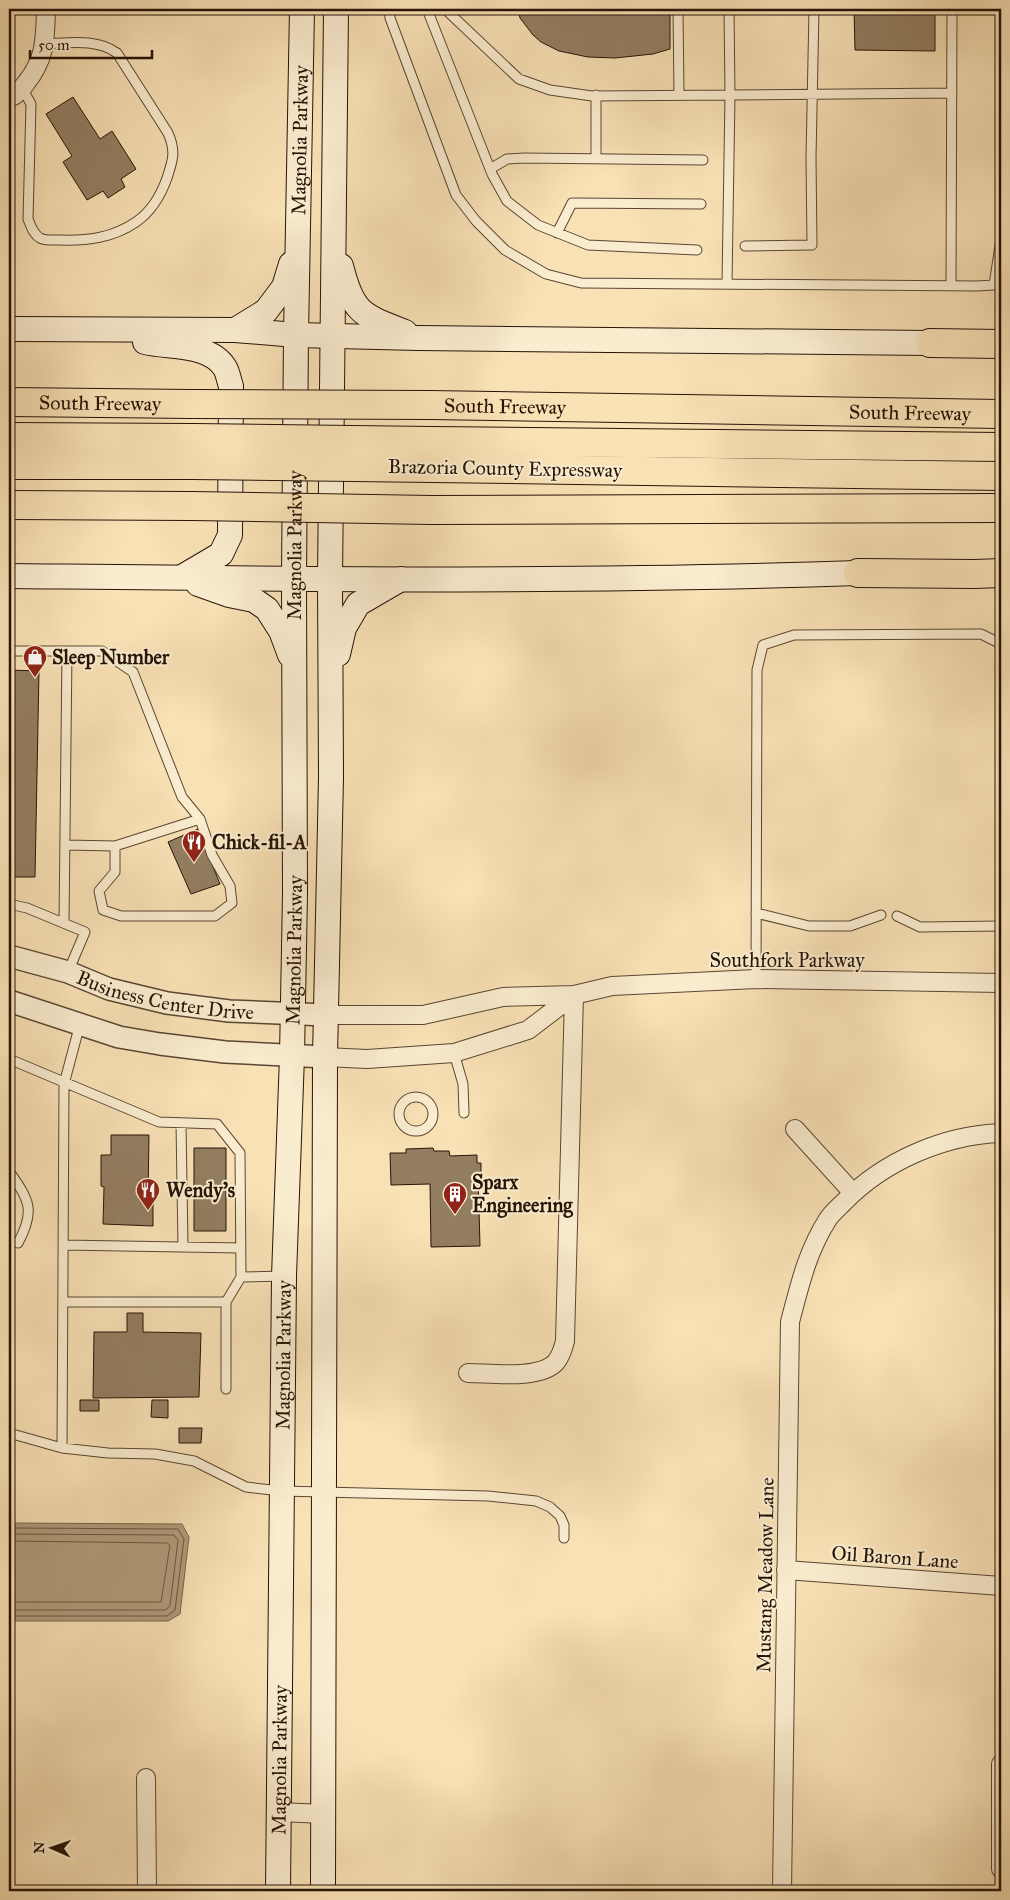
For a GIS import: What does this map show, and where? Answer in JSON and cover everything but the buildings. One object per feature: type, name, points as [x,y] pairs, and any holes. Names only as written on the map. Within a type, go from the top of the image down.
[{"type":"highway","points":[[930,343],[1001,344]]},
{"type":"highway","name":"South Freeway","points":[[9,402],[429,405],[1001,414]]},
{"type":"highway","name":"Brazoria County Expressway","points":[[9,437],[193,438],[432,454],[1001,476]]},
{"type":"highway","name":"Brazoria County Expressway","points":[[9,465],[192,465],[432,454],[1001,447]]},
{"type":"highway","points":[[9,506],[190,506],[431,510],[1001,508]]},
{"type":"highway","points":[[858,573],[1001,573]]},
{"type":"main road","name":"Magnolia Parkway","points":[[278,1891],[284,1276],[292,1056],[295,894],[294,578],[302,9]]},
{"type":"main road","name":"Magnolia Parkway","points":[[323,1891],[326,1491],[325,1057],[331,787],[330,578],[336,9]]},
{"type":"main road","points":[[334,235],[347,289],[356,307],[370,318],[418,338]]},
{"type":"main road","points":[[235,330],[266,311],[284,288],[298,236]]},
{"type":"main road","points":[[9,329],[235,330],[296,335],[418,338],[930,343]]},
{"type":"main road","points":[[94,329],[154,344],[190,347],[213,357],[225,367],[231,386],[230,535],[220,554],[180,578]]},
{"type":"main road","points":[[9,576],[575,580],[858,573]]},
{"type":"main road","points":[[180,578],[229,595],[254,600],[267,609],[281,631],[294,669]]},
{"type":"main road","points":[[330,682],[344,628],[358,604],[401,579]]},
{"type":"street","points":[[16,93],[32,75],[42,58],[45,44],[46,9]]},
{"type":"street","name":"Business Center Drive","points":[[9,956],[68,972],[108,989],[167,1003],[229,1011],[326,1015]]},
{"type":"street","name":"Southfork Parkway","points":[[326,1015],[423,1015],[502,997],[574,995],[612,986],[756,979],[1001,983]]},
{"type":"street","points":[[468,1373],[529,1373],[543,1370],[555,1363],[562,1352],[565,1341],[574,995]]},
{"type":"street","name":"Southfork Parkway","points":[[325,1057],[367,1059],[454,1053],[528,1030],[574,995]]},
{"type":"street","name":"Business Center Drive","points":[[9,1001],[119,1037],[225,1052],[325,1057]]},
{"type":"street","points":[[795,1129],[853,1193]]},
{"type":"street","name":"Mustang Meadow Lane","points":[[782,1891],[790,1322],[806,1261],[829,1217],[853,1193],[876,1175],[903,1159],[932,1147],[962,1138],[1001,1133]]},
{"type":"street","name":"Oil Baron Lane","points":[[786,1570],[1001,1586]]},
{"type":"street","points":[[1001,1764],[1001,1869]]},
{"type":"street","points":[[146,1778],[147,1891]]},
{"type":"street","points":[[279,1812],[324,1814]]},
{"type":"lane","points":[[390,9],[390,18],[456,194],[476,221],[506,250],[546,274],[581,283],[998,285],[1001,239]]},
{"type":"lane","points":[[427,9],[490,169],[507,201],[538,225],[588,245],[697,250]]},
{"type":"lane","points":[[445,9],[519,79],[550,90],[596,96],[952,93]]},
{"type":"lane","points":[[678,9],[679,95]]},
{"type":"lane","points":[[727,284],[730,95],[729,9]]},
{"type":"lane","points":[[745,246],[812,245],[811,158],[814,9]]},
{"type":"lane","points":[[951,286],[952,9]]},
{"type":"lane","points":[[16,93],[31,104],[28,219],[32,230],[38,237],[46,240],[84,241],[101,238],[120,231],[137,221],[150,209],[162,192],[174,154],[173,145],[158,117],[117,53],[111,48],[102,44],[90,43],[45,44]]},
{"type":"lane","points":[[596,96],[596,158]]},
{"type":"lane","points":[[490,169],[507,159],[703,160]]},
{"type":"lane","points":[[557,233],[572,203],[701,204]]},
{"type":"lane","points":[[756,979],[757,670],[763,646],[794,635],[981,634],[1001,644]]},
{"type":"lane","points":[[9,651],[102,652],[133,672],[182,797],[200,819],[212,855],[230,886],[232,904],[215,916],[121,916],[103,910],[99,892],[115,872],[115,846]]},
{"type":"lane","points":[[64,923],[67,651]]},
{"type":"lane","points":[[66,844],[115,846],[200,819]]},
{"type":"lane","points":[[9,904],[26,908],[85,932],[68,972]]},
{"type":"lane","points":[[756,914],[809,926],[850,926],[881,915]]},
{"type":"lane","points":[[897,916],[920,927],[1001,926]]},
{"type":"lane","points":[[62,1448],[64,1084],[80,1024]]},
{"type":"lane","points":[[454,1053],[463,1084],[464,1113]]},
{"type":"lane","points":[[9,1059],[64,1084],[159,1122],[217,1124],[240,1153],[241,1277],[226,1302],[226,1389]]},
{"type":"lane","points":[[181,1123],[183,1247]]},
{"type":"lane","points":[[9,1171],[24,1192],[30,1213],[26,1228],[18,1243]]},
{"type":"lane","points":[[63,1245],[241,1248]]},
{"type":"lane","points":[[241,1277],[284,1276]]},
{"type":"lane","points":[[63,1302],[226,1302]]},
{"type":"lane","points":[[9,1435],[16,1435],[62,1448],[108,1453],[155,1454],[194,1461],[246,1486],[281,1491],[488,1496],[536,1501],[550,1507],[560,1516],[564,1525],[564,1538]]},
{"type":"water","points":[[9,1523],[182,1524],[189,1537],[180,1614],[168,1621],[9,1621]]},
{"type":"place","name":"Sleep Number","points":[[35,678]]},
{"type":"place","name":"Chick-fil-A","points":[[194,863]]},
{"type":"place","name":"Wendy's","points":[[148,1211]]},
{"type":"place","name":"Sparx Engineering","points":[[455,1215]]}]
